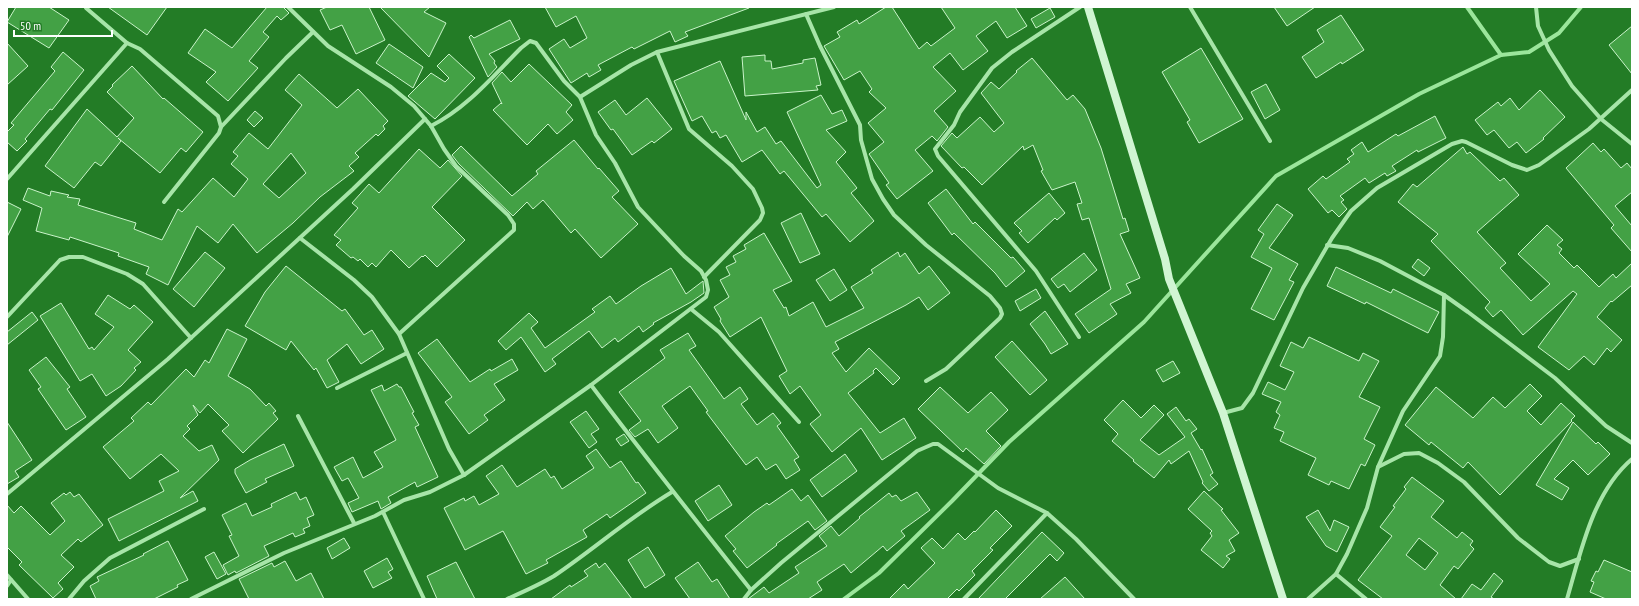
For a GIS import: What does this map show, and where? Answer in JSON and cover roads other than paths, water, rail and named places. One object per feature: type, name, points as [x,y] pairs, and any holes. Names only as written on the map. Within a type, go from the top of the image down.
[{"type":"street","points":[[288,7],[328,46],[392,87],[414,106],[431,126],[444,150],[456,166],[508,215],[514,224],[514,230],[399,334]]},
{"type":"street","points":[[580,96],[631,65],[657,52],[834,7]]},
{"type":"street","points":[[1079,337],[1036,271],[947,167],[938,156],[935,149],[954,125],[960,112],[992,68],[1012,52],[1080,7]]},
{"type":"street","points":[[1088,7],[1165,259],[1169,279],[1223,413],[1283,599]]},
{"type":"street","points":[[1190,7],[1270,141]]},
{"type":"street","points":[[1536,7],[1538,26],[1549,50],[1572,86],[1601,119],[1632,144]]},
{"type":"street","points":[[86,8],[127,43],[140,49],[218,116],[221,127]]},
{"type":"street","points":[[806,14],[820,46],[860,125],[861,140],[872,179],[883,199],[894,215],[926,245],[990,296],[1000,308],[1002,314],[1000,318],[946,369],[926,381]]},
{"type":"street","points":[[164,202],[219,133],[221,127],[286,58],[313,32]]},
{"type":"street","points":[[191,599],[284,553],[383,512],[404,500],[430,492],[464,475],[591,385],[706,297],[708,290],[701,271],[684,256],[638,207],[615,163],[596,135],[580,96],[564,81],[536,43],[530,41],[521,48],[469,101],[448,118],[431,126]]},
{"type":"street","points":[[7,179],[127,43]]},
{"type":"street","points":[[657,52],[689,129],[732,166],[753,189],[762,208],[760,220],[704,277]]},
{"type":"street","points":[[1223,413],[1242,408],[1253,393],[1303,288],[1328,245],[1351,211],[1377,188],[1452,144],[1466,142],[1507,163],[1527,170],[1543,162],[1601,119],[1632,90]]},
{"type":"street","points":[[7,494],[191,338],[353,189],[425,119]]},
{"type":"street","points":[[300,238],[354,280],[372,297],[399,334],[448,449],[464,475]]},
{"type":"street","points":[[1328,245],[1348,248],[1380,261],[1444,295],[1555,378],[1606,426],[1632,443]]},
{"type":"street","points":[[7,317],[60,260],[69,257],[83,257],[127,274],[143,284],[191,338]]},
{"type":"street","points":[[1308,599],[1336,574],[1347,554],[1367,508],[1378,467],[1403,411],[1440,356],[1443,338],[1444,295]]},
{"type":"street","points":[[691,309],[718,332],[799,422]]},
{"type":"street","points":[[337,388],[407,353]]},
{"type":"street","points":[[591,385],[672,492],[751,590]]},
{"type":"street","points":[[298,416],[354,523]]},
{"type":"street","points":[[744,599],[751,590],[780,563],[917,450],[933,444],[938,444],[998,488],[1047,513],[1076,539],[1134,599]]},
{"type":"street","points":[[1378,467],[1404,454],[1419,452],[1438,463],[1464,482],[1518,538],[1549,562],[1560,566],[1579,559]]},
{"type":"street","points":[[1567,599],[1598,503],[1608,484],[1632,459]]},
{"type":"street","points":[[507,599],[554,576],[651,504],[672,492]]},
{"type":"street","points":[[69,599],[84,580],[110,558],[204,509]]},
{"type":"street","points":[[383,512],[424,599]]},
{"type":"street","points":[[964,599],[1047,513]]},
{"type":"street","points":[[1336,574],[1366,599]]},
{"type":"street","points":[[7,575],[28,599]]},
{"type":"street","points":[[7,586],[11,580]]},
{"type":"waterway","points":[[1467,7],[1501,55]]},
{"type":"waterway","points":[[844,599],[879,573],[1009,442],[1144,322],[1276,176],[1419,94],[1501,55],[1529,52],[1559,33],[1581,7]]}]
